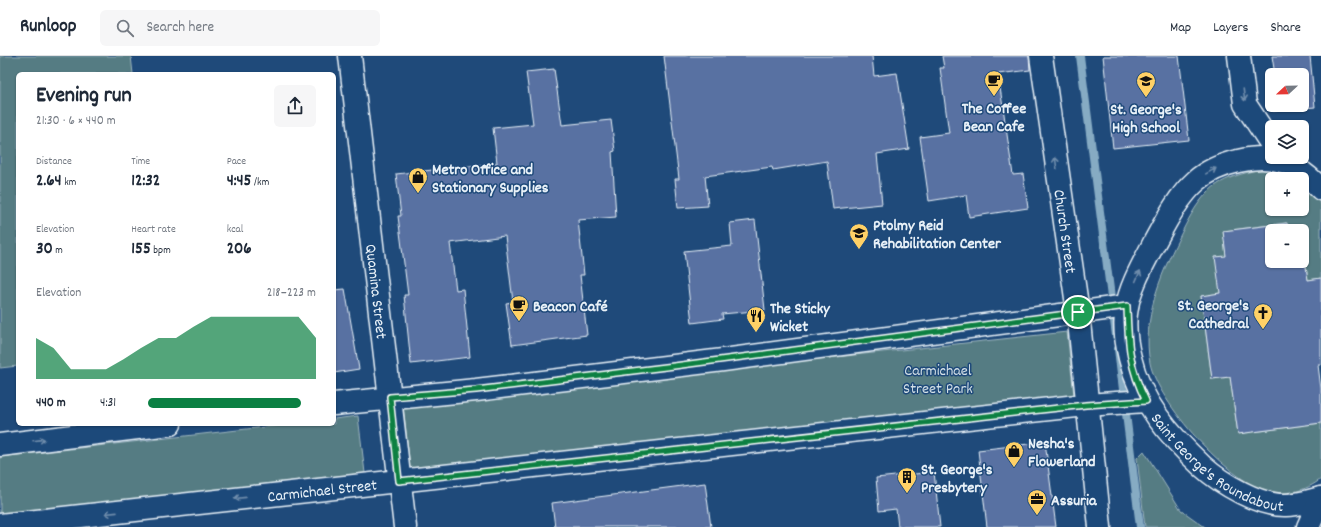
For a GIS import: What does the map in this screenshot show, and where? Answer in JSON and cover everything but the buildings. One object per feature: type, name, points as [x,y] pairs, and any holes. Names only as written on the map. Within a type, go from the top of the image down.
[{"type":"street","name":"Quamina Street","points":[[350,56],[405,527]]},
{"type":"street","name":"Church Street","points":[[1041,56],[1078,312],[1086,405],[1100,527]]},
{"type":"street","points":[[1239,56],[1245,104],[1265,135]]},
{"type":"street","name":"Saint George's Roundabout","points":[[1265,156],[1252,158],[1212,170],[1196,181],[1168,217],[1138,276],[1116,308],[1126,331],[1129,357],[1139,387],[1132,402],[1155,416],[1194,458],[1228,486],[1250,497],[1284,505],[1299,504],[1321,498]]},
{"type":"street","name":"Saint George's Roundabout","points":[[1291,164],[1321,189]]},
{"type":"street","points":[[336,404],[390,397],[476,390],[716,361],[1116,308]]},
{"type":"street","name":"Carmichael Street","points":[[0,525],[1086,405],[1132,402]]},
{"type":"street","points":[[0,445],[154,426]]},
{"type":"street","points":[[1308,527],[1321,498]]},
{"type":"green space","points":[[0,56],[131,56],[133,72],[16,72],[16,366],[0,368]]},
{"type":"green space","points":[[1260,169],[1272,172],[1265,172],[1265,216],[1309,216],[1309,193],[1321,204],[1321,278],[1308,280],[1306,268],[1309,268],[1309,224],[1265,224],[1265,226],[1223,231],[1226,256],[1220,293],[1201,296],[1212,379],[1230,377],[1238,434],[1321,423],[1321,479],[1309,487],[1288,493],[1267,491],[1251,484],[1233,472],[1215,457],[1180,418],[1166,398],[1156,380],[1150,363],[1148,331],[1154,299],[1172,253],[1185,226],[1203,197],[1219,183]]},
{"type":"green space","name":"Carmichael Street Park","points":[[1067,332],[1074,396],[410,468],[403,404]]},
{"type":"green space","points":[[358,416],[365,473],[0,514],[0,457],[273,426],[336,426],[336,419]]},
{"type":"green space","points":[[1144,451],[1181,510],[1205,527],[1145,527],[1137,458]]},
{"type":"waterway","points":[[1080,56],[1116,336]]},
{"type":"waterway","points":[[1118,349],[1140,527]]},
{"type":"place","name":"The Coffee Bean Cafe","points":[[994,97]]},
{"type":"place","name":"St. George's High School","points":[[1146,98]]},
{"type":"place","name":"Metro Office and Stationary Supplies","points":[[418,194]]},
{"type":"place","name":"Ptolmy Reid Rehabilitation Center","points":[[859,250]]},
{"type":"place","name":"Beacon Café","points":[[519,322]]},
{"type":"place","name":"St. George's Cathedral","points":[[1263,330]]},
{"type":"place","name":"The Sticky Wicket","points":[[756,333]]},
{"type":"place","name":"Nesha's Flowerland","points":[[1014,468]]},
{"type":"place","name":"St. George's Presbytery","points":[[907,494]]},
{"type":"place","name":"Assuria","points":[[1037,516]]},
{"type":"route","points":[[1127,306],[1126,331],[1129,357],[1134,375],[1146,401],[1086,405],[399,481],[390,397],[476,390],[674,366],[1078,312],[1127,306]]}]
